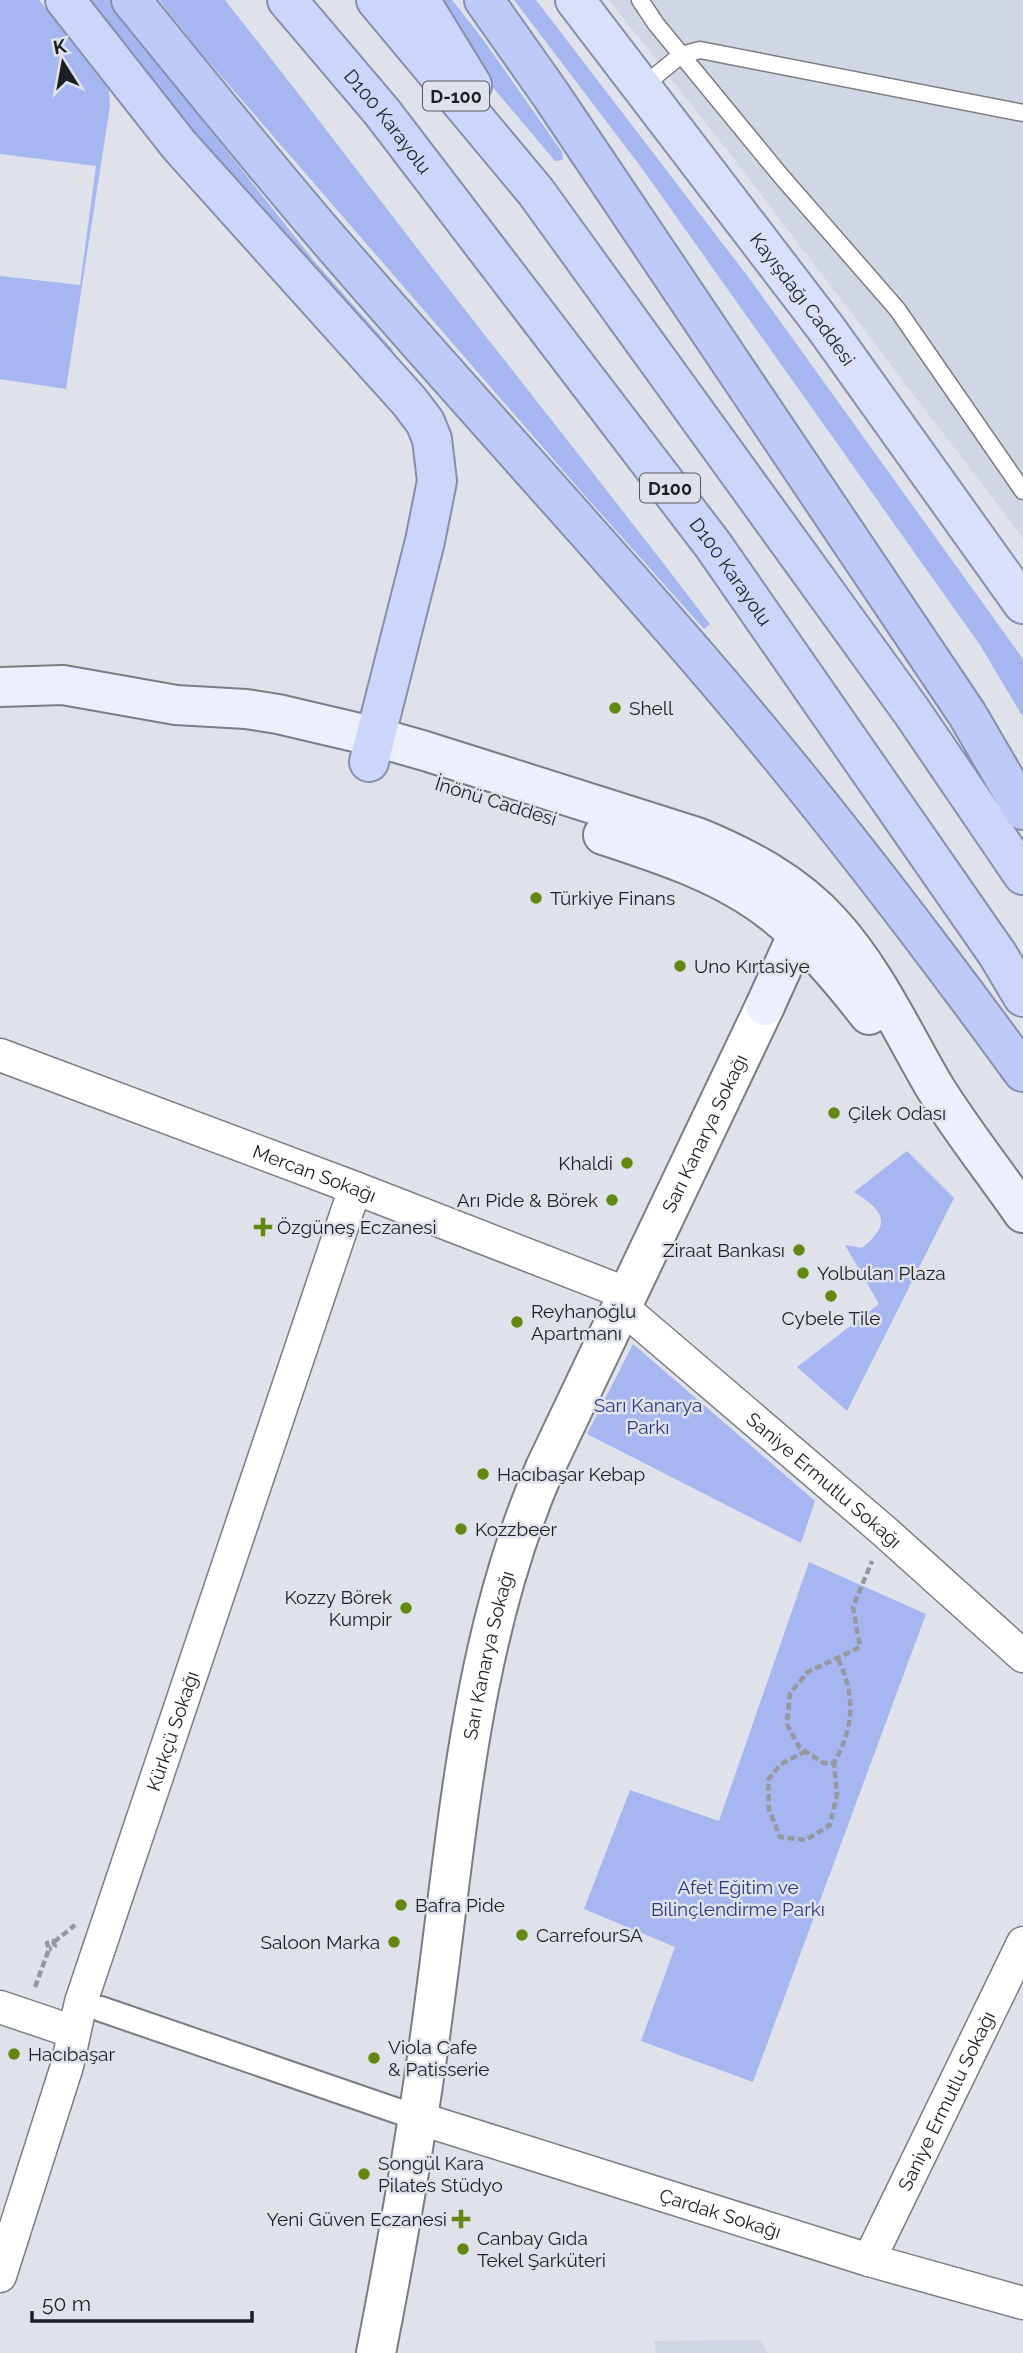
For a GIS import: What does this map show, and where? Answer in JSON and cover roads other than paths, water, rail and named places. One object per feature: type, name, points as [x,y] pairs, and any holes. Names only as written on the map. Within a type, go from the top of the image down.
[{"type":"highway","points":[[65,0],[179,145],[409,401],[430,433],[437,465],[435,492],[372,749]]},
{"type":"highway","points":[[131,0],[316,225],[716,680],[870,870],[1023,1072]]},
{"type":"highway","name":"D100 Karayolu","points":[[286,0],[382,112],[713,545],[998,955],[1023,997]]},
{"type":"highway","name":"D-100","points":[[376,0],[536,192]]},
{"type":"highway","points":[[420,0],[536,192],[912,712],[1023,875]]},
{"type":"highway","points":[[484,0],[559,106],[967,714],[1023,810]]},
{"type":"main road","name":"Kayışdağı Caddesi","points":[[575,0],[817,316],[1023,604]]},
{"type":"main road","name":"İnönü Caddesi","points":[[0,687],[63,685],[176,705],[262,712],[372,749],[697,837],[728,850],[756,883]]},
{"type":"main road","points":[[756,883],[785,887],[798,907],[801,923],[765,1006]]},
{"type":"main road","points":[[756,883],[758,909],[771,947],[765,1006]]},
{"type":"main road","points":[[756,883],[821,912],[847,942],[900,1024],[934,1085],[1023,1213]]},
{"type":"main road","points":[[798,935],[848,988],[902,1056],[934,1085]]},
{"type":"main road","points":[[765,1006],[785,988],[803,981],[832,980],[848,988]]},
{"type":"street","name":"Sarı Kanarya Sokağı","points":[[376,2353],[407,2193],[462,1792],[491,1629],[530,1503],[765,1006]]},
{"type":"street","name":"Mercan Sokağı","points":[[0,1055],[355,1188],[625,1301]]},
{"type":"street","name":"Kürkçü Sokağı","points":[[0,2276],[67,2066],[79,2007],[355,1188]]},
{"type":"street","name":"Saniye Ermutlu Sokağı","points":[[625,1301],[1023,1656]]},
{"type":"street","name":"Saniye Ermutlu Sokağı","points":[[869,2260],[1023,1943]]},
{"type":"street","points":[[0,2007],[74,2032]]},
{"type":"street","points":[[101,2009],[418,2118]]},
{"type":"street","name":"Çardak Sokağı","points":[[418,2118],[869,2260],[1023,2303]]},
{"type":"lane","points":[[639,0],[781,176],[897,309],[1023,491]]},
{"type":"lane","points":[[642,87],[681,55],[700,50],[1023,113]]},
{"type":"place","name":"Shell","points":[[615,708]]},
{"type":"place","name":"Türkiye Finans","points":[[536,898]]},
{"type":"place","name":"Uno Kırtasiye","points":[[680,966]]},
{"type":"place","name":"Çilek Odası","points":[[834,1113]]},
{"type":"place","name":"Khaldi","points":[[627,1163]]},
{"type":"place","name":"Arı Pide & Börek","points":[[612,1200]]},
{"type":"place","name":"Özgüneş Eczanesi","points":[[263,1227]]},
{"type":"place","name":"Ziraat Bankası","points":[[799,1250]]},
{"type":"place","name":"Yolbulan Plaza","points":[[803,1273]]},
{"type":"place","name":"Cybele Tile","points":[[831,1296]]},
{"type":"place","name":"Reyhanoğlu Apartmanı","points":[[517,1322]]},
{"type":"place","name":"Hacıbaşar Kebap","points":[[483,1474]]},
{"type":"place","name":"Kozzbeer","points":[[461,1529]]},
{"type":"place","name":"Kozzy Börek Kumpir","points":[[406,1608]]},
{"type":"place","name":"Bafra Pide","points":[[401,1905]]},
{"type":"place","name":"CarrefourSA","points":[[522,1935]]},
{"type":"place","name":"Saloon Marka","points":[[394,1942]]},
{"type":"place","name":"Hacıbaşar","points":[[14,2054]]},
{"type":"place","name":"Viola Cafe & Patisserie","points":[[374,2058]]},
{"type":"place","name":"Songül Kara Pilates Stüdyo","points":[[364,2174]]},
{"type":"place","name":"Yeni Güven Eczanesi","points":[[461,2219]]},
{"type":"place","name":"Canbay Gıda Tekel Şarküteri","points":[[463,2249]]},
{"type":"park label","name":"Sarı Kanarya Parkı","points":[[648,1416]]},
{"type":"park label","name":"Afet Eğitim ve Bilinçlendirme Parkı","points":[[738,1898]]}]
